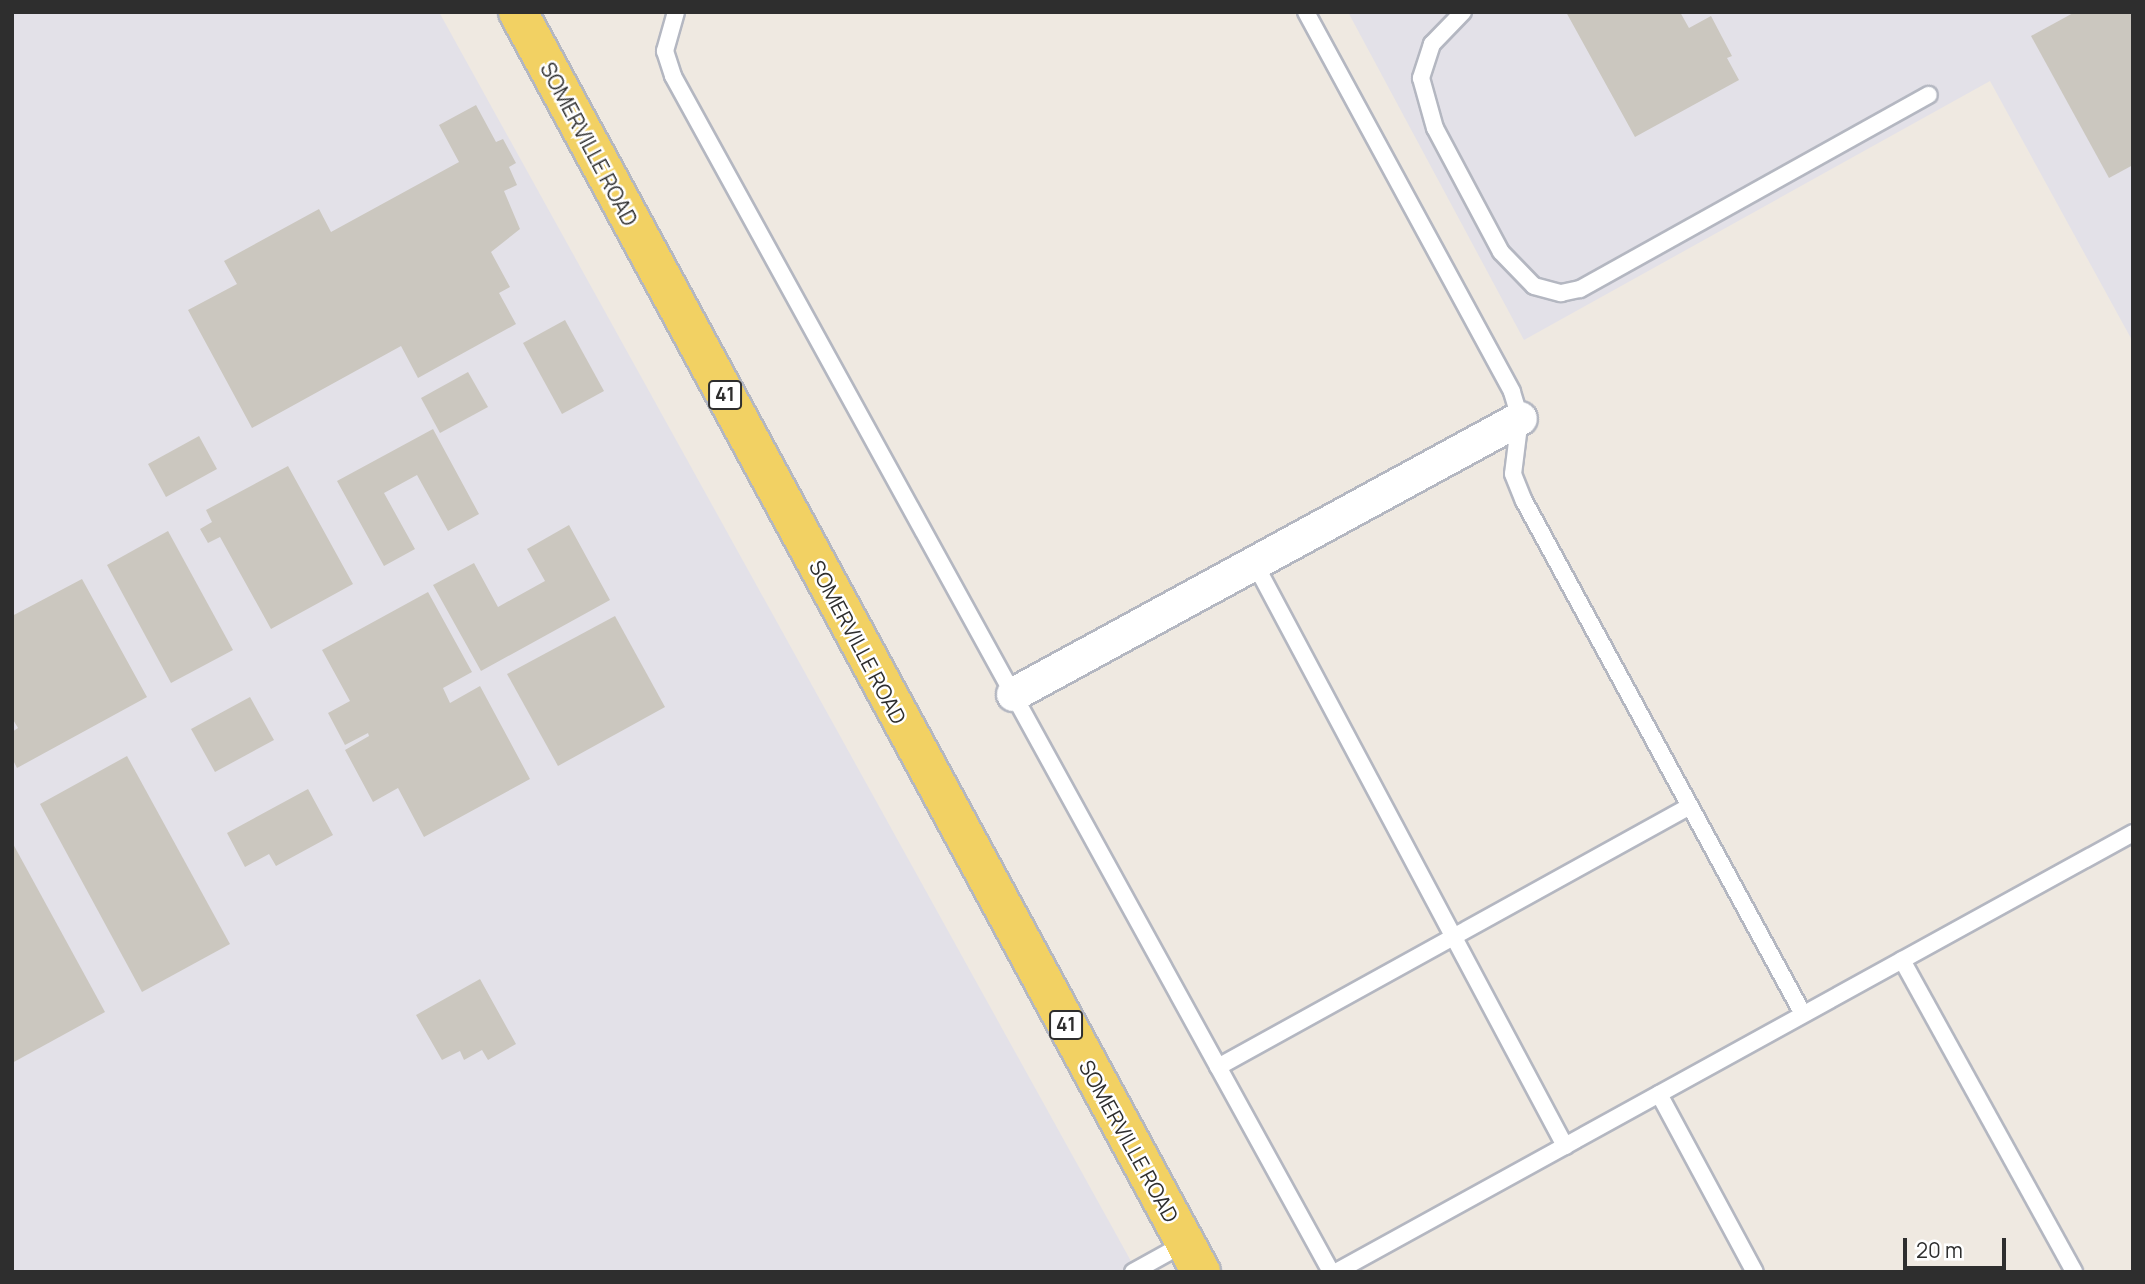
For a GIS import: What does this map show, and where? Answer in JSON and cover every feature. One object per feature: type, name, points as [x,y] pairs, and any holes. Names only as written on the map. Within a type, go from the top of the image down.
[{"type":"main road","name":"SOMERVILLE ROAD","points":[[518,12],[1193,1257]]},
{"type":"street","points":[[1013,694],[1520,418]]},
{"type":"lane","points":[[676,12],[665,51],[673,76],[1218,1067],[1334,1272],[2133,833]]},
{"type":"lane","points":[[1306,12],[1512,392],[1520,418],[1513,474],[1524,500],[1803,1014]]},
{"type":"lane","points":[[1463,12],[1432,44],[1421,78],[1435,128],[1501,252],[1534,286],[1561,293],[1580,289],[1929,94]]},
{"type":"lane","points":[[1254,562],[1565,1146]]},
{"type":"lane","points":[[1218,1067],[1690,806]]},
{"type":"lane","points":[[1902,960],[2074,1272]]},
{"type":"lane","points":[[1658,1094],[1755,1272]]},
{"type":"lane","points":[[1133,1272],[1193,1257]]},
{"type":"shaded area","points":[[12,12],[439,12],[1137,1272],[12,1272]]},
{"type":"shaded area","points":[[1348,12],[2133,12],[2133,342],[1990,81],[1524,340]]},
{"type":"building","points":[[1566,12],[1680,12],[1689,28],[1711,16],[1732,56],[1727,58],[1739,80],[1635,137]]},
{"type":"building","points":[[2075,12],[2133,12],[2133,165],[2109,178],[2031,36]]},
{"type":"building","points":[[476,105],[496,142],[503,139],[516,163],[509,167],[517,185],[504,191],[520,229],[491,252],[510,287],[499,293],[516,324],[418,378],[401,346],[252,428],[188,310],[237,284],[224,261],[319,209],[331,232],[459,162],[439,125]]},
{"type":"building","points":[[565,320],[604,391],[562,414],[523,343]]},
{"type":"building","points":[[468,372],[488,407],[440,433],[421,398]]},
{"type":"building","points":[[433,429],[479,514],[448,531],[417,475],[384,493],[415,549],[384,566],[337,481]]},
{"type":"building","points":[[199,436],[217,469],[166,497],[148,464]]},
{"type":"building","points":[[288,466],[353,584],[271,629],[220,537],[208,543],[200,529],[212,522],[206,510]]},
{"type":"building","points":[[569,525],[610,600],[481,671],[433,585],[474,563],[498,607],[545,581],[527,549]]},
{"type":"building","points":[[168,531],[233,650],[171,683],[107,565]]},
{"type":"building","points":[[82,579],[147,697],[17,768],[12,758],[12,732],[18,728],[12,718],[12,616]]},
{"type":"building","points":[[428,592],[472,672],[443,688],[450,703],[480,686],[530,779],[424,837],[398,788],[373,802],[345,750],[369,736],[368,733],[345,745],[328,713],[350,701],[322,650]]},
{"type":"building","points":[[615,616],[665,707],[558,766],[507,674]]},
{"type":"building","points":[[250,697],[274,740],[215,772],[191,729]]},
{"type":"building","points":[[127,756],[230,944],[142,992],[40,804]]},
{"type":"building","points":[[308,789],[333,835],[276,866],[269,854],[245,867],[227,833]]},
{"type":"building","points":[[12,842],[105,1012],[12,1063]]},
{"type":"building","points":[[480,979],[516,1044],[488,1060],[482,1050],[464,1060],[460,1051],[442,1060],[416,1015]]}]
